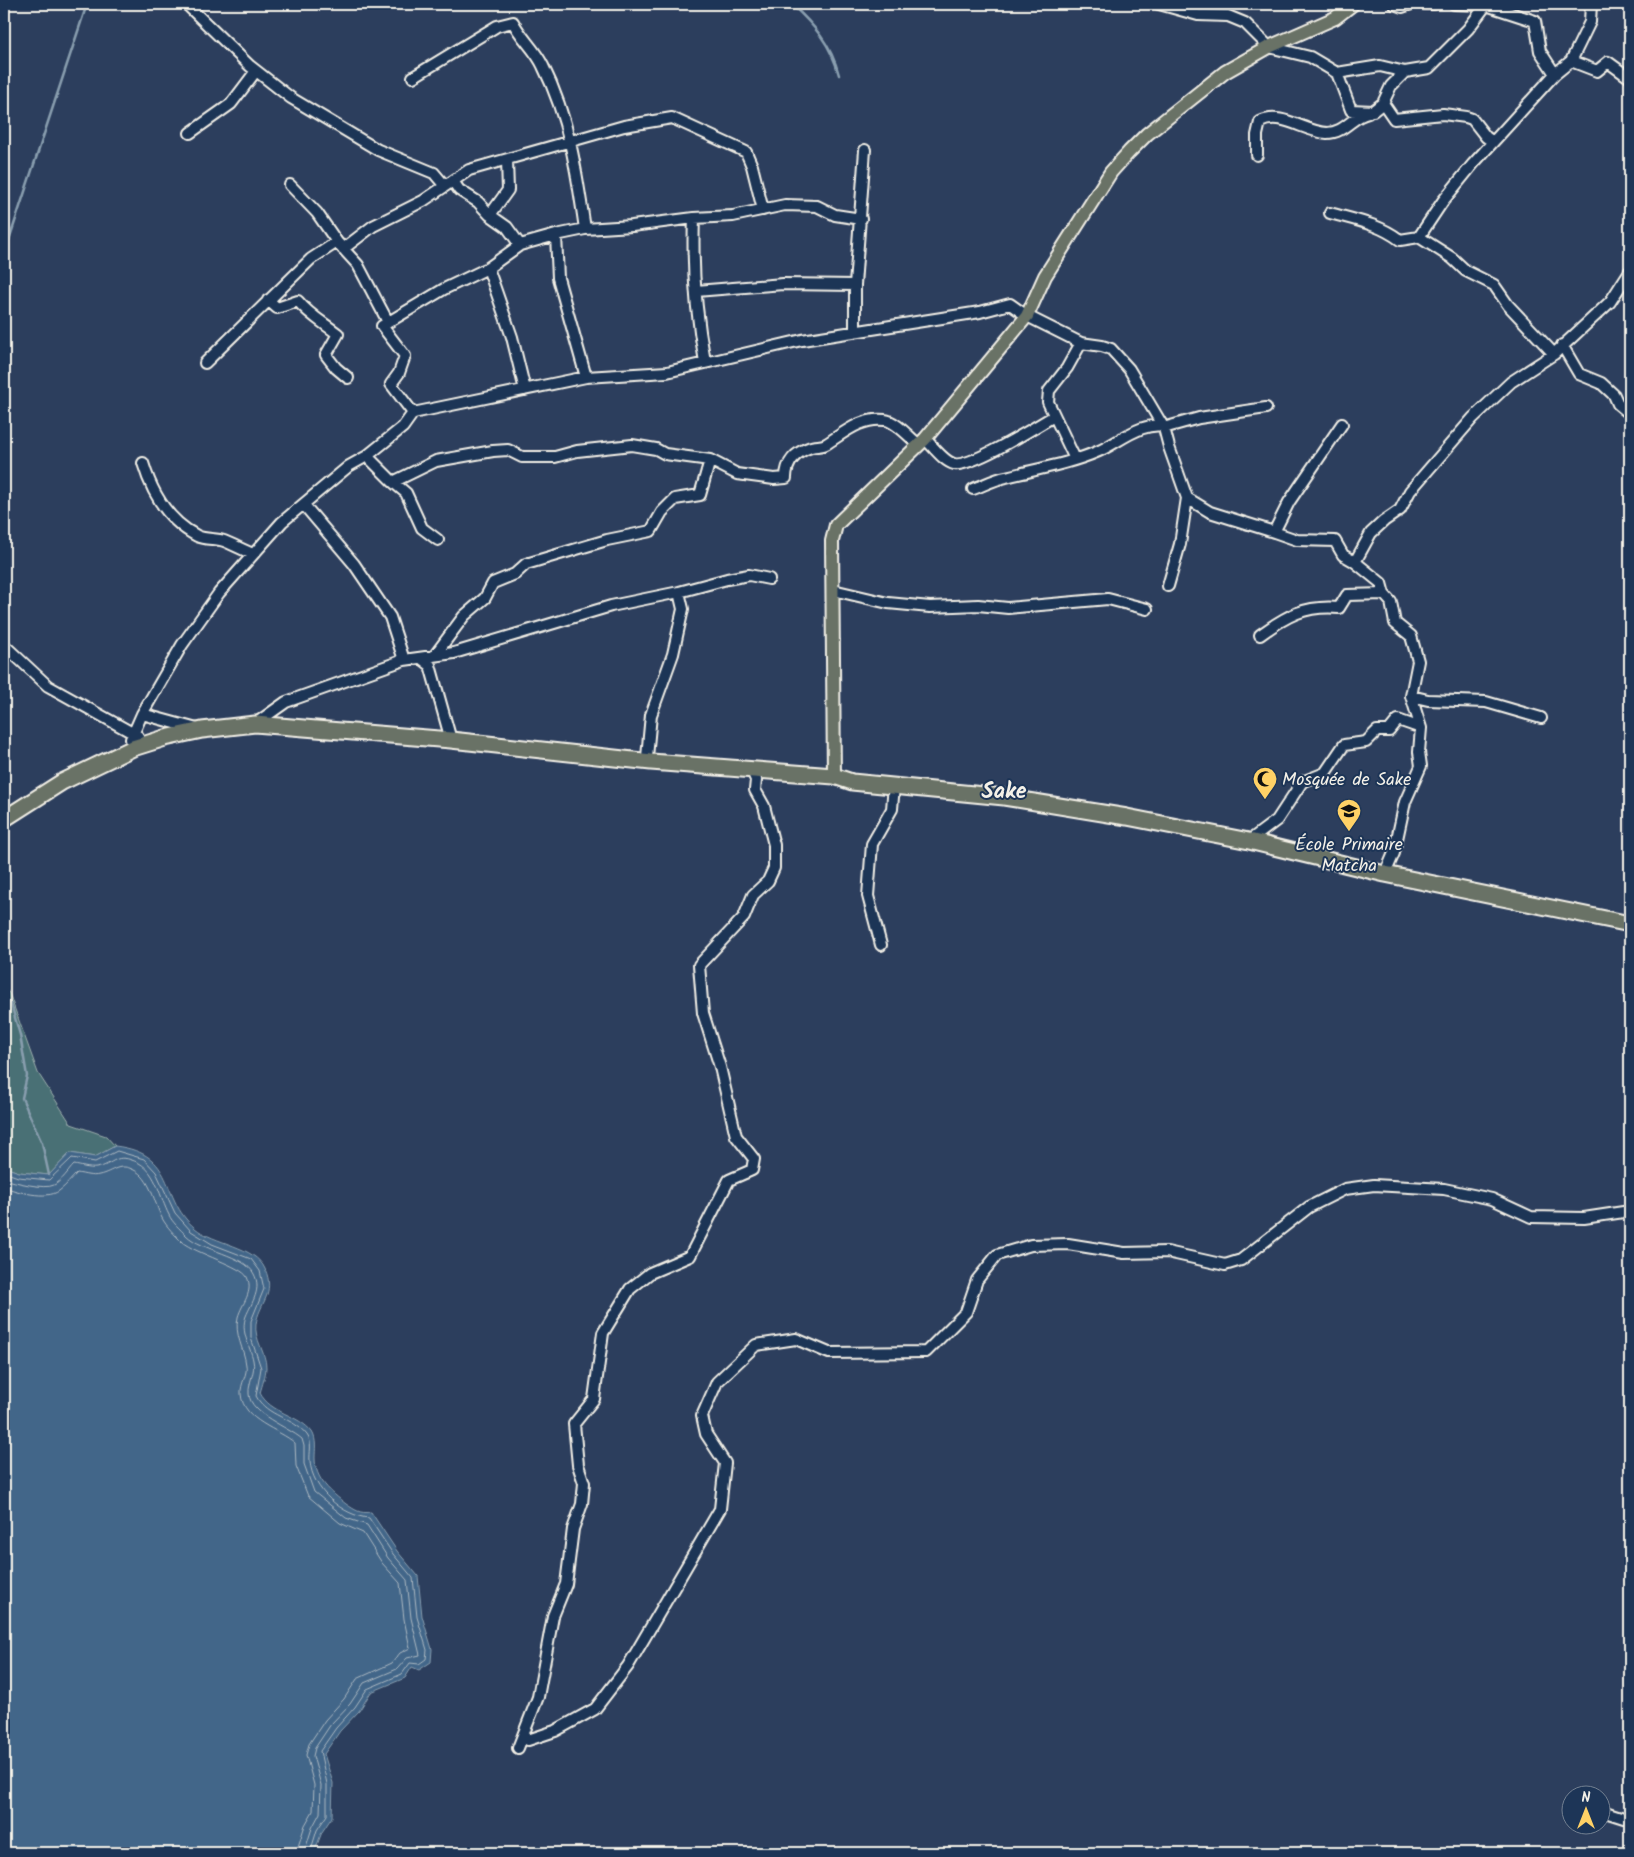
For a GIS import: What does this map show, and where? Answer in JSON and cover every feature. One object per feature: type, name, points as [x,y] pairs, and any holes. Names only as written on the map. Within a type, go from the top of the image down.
[{"type":"highway","points":[[4,819],[62,782],[138,741],[202,730],[255,724],[451,740],[650,762],[834,776],[852,782],[1004,797],[1127,816],[1249,841],[1385,874],[1630,924]]},
{"type":"main road","points":[[834,776],[832,541],[836,524],[922,442],[1027,316],[1045,276],[1117,165],[1147,134],[1225,72],[1269,46],[1335,18],[1353,4]]},
{"type":"street","points":[[186,4],[217,36],[256,71],[291,98],[378,150],[434,173],[478,202],[490,215],[507,227],[520,245]]},
{"type":"street","points":[[1159,4],[1198,16],[1228,16],[1245,23],[1269,46],[1310,57],[1336,73],[1351,110],[1374,111]]},
{"type":"street","points":[[1394,4],[1402,7],[1410,4]]},
{"type":"street","points":[[1425,4],[1434,4]]},
{"type":"street","points":[[1454,4],[1486,6],[1535,21],[1540,51],[1555,74]]},
{"type":"street","points":[[1419,237],[1443,201],[1493,142],[1555,74],[1571,61],[1590,22],[1591,4]]},
{"type":"street","points":[[1336,73],[1380,66],[1405,72],[1429,68],[1472,24],[1486,6]]},
{"type":"street","points":[[413,77],[497,26],[513,22],[519,34],[542,64],[559,101],[576,167],[585,229]]},
{"type":"street","points":[[1571,61],[1596,71],[1608,62],[1630,78]]},
{"type":"street","points":[[190,133],[231,104],[256,71]]},
{"type":"street","points":[[1257,155],[1257,135],[1260,122],[1270,118],[1291,122],[1308,130],[1329,133],[1348,127],[1359,114],[1374,111],[1382,103],[1391,86],[1405,72]]},
{"type":"street","points":[[1382,103],[1394,118],[1443,114],[1472,119],[1486,137],[1493,142]]},
{"type":"street","points":[[205,363],[311,259],[423,200],[469,170],[570,143],[624,126],[672,118],[746,152],[752,166],[763,210]]},
{"type":"street","points":[[855,332],[855,285],[861,219],[864,150]]},
{"type":"street","points":[[490,215],[508,190],[507,160]]},
{"type":"street","points":[[290,185],[317,213],[367,280],[388,322]]},
{"type":"street","points":[[413,413],[391,384],[399,373],[405,356],[382,326],[444,289],[488,268],[520,245],[585,229],[733,216],[785,205],[816,206],[834,215],[861,219]]},
{"type":"street","points":[[1330,213],[1369,223],[1388,231],[1400,240],[1419,237],[1452,258],[1466,271],[1494,285],[1508,305],[1554,354]]},
{"type":"street","points":[[694,218],[698,325],[706,362]]},
{"type":"street","points":[[556,235],[558,278],[586,377]]},
{"type":"street","points":[[488,268],[512,337],[524,390]]},
{"type":"street","points":[[1355,562],[1371,533],[1400,510],[1410,491],[1473,418],[1510,382],[1554,354],[1610,302],[1630,271]]},
{"type":"street","points":[[696,290],[783,284],[855,285]]},
{"type":"street","points":[[268,300],[276,308],[298,301],[309,316],[319,319],[338,334],[326,355],[336,368],[348,378]]},
{"type":"street","points":[[4,645],[48,686],[138,741],[142,714],[182,645],[219,593],[282,522],[348,466],[367,456],[404,427],[413,413],[586,377],[667,372],[706,362],[855,332],[980,312],[1010,304],[1027,316],[1081,343],[1102,346],[1120,358],[1142,388],[1167,433],[1168,447],[1187,498],[1180,544],[1168,586]]},
{"type":"street","points":[[1075,459],[1048,402],[1048,391],[1067,368],[1081,343]]},
{"type":"street","points":[[1562,345],[1579,374],[1601,383],[1614,395],[1618,404],[1630,414]]},
{"type":"street","points":[[973,489],[1003,477],[1048,468],[1100,451],[1131,434],[1161,425],[1166,427],[1199,418],[1266,408]]},
{"type":"street","points":[[393,482],[436,461],[493,451],[508,450],[522,457],[556,458],[577,451],[632,445],[656,449],[665,454],[710,460],[737,474],[774,479],[786,478],[789,462],[795,455],[811,447],[823,446],[850,427],[871,420],[888,420],[951,463],[961,464],[1004,445],[1054,416]]},
{"type":"street","points":[[1274,532],[1288,502],[1342,424]]},
{"type":"street","points":[[367,456],[406,493],[422,528],[438,540]]},
{"type":"street","points":[[436,656],[464,616],[485,598],[493,583],[516,574],[526,564],[607,540],[651,531],[662,512],[675,499],[700,495],[710,460]]},
{"type":"street","points":[[143,463],[148,479],[166,512],[182,526],[199,537],[223,541],[253,554]]},
{"type":"street","points":[[1187,498],[1210,512],[1297,540],[1334,540],[1343,555],[1381,583],[1384,594],[1391,602],[1395,623],[1411,636],[1418,661],[1411,696],[1421,728],[1419,752],[1421,766],[1406,802],[1394,853],[1385,874]]},
{"type":"street","points":[[304,505],[354,564],[390,617],[404,660]]},
{"type":"street","points":[[255,724],[286,702],[404,660],[454,653],[610,606],[679,592],[727,579],[749,575],[769,579]]},
{"type":"street","points":[[833,590],[888,603],[930,606],[971,605],[1008,608],[1108,599],[1147,609]]},
{"type":"street","points":[[650,762],[647,757],[651,715],[673,654],[683,609],[679,592]]},
{"type":"street","points":[[1260,635],[1282,619],[1317,606],[1339,608],[1347,595],[1384,594]]},
{"type":"street","points":[[421,658],[430,665],[451,740]]},
{"type":"street","points":[[1411,696],[1428,700],[1486,702],[1541,718]]},
{"type":"street","points":[[142,714],[202,730]]},
{"type":"street","points":[[1249,841],[1277,820],[1302,782],[1325,773],[1344,745],[1366,742],[1377,731],[1389,731],[1398,720],[1421,728]]},
{"type":"street","points":[[518,1748],[538,1698],[553,1616],[566,1584],[573,1529],[582,1504],[584,1483],[578,1465],[574,1424],[594,1399],[603,1333],[630,1289],[650,1273],[690,1256],[729,1180],[752,1170],[754,1163],[754,1159],[736,1136],[720,1067],[703,1013],[698,965],[744,916],[753,895],[768,881],[774,868],[774,845],[764,806],[755,790],[756,780],[752,771]]},
{"type":"street","points":[[881,946],[868,896],[871,853],[872,844],[892,809],[894,786]]},
{"type":"street","points":[[528,1740],[555,1731],[595,1709],[628,1666],[720,1509],[725,1463],[706,1434],[702,1416],[717,1382],[756,1345],[796,1339],[829,1352],[926,1352],[966,1312],[976,1280],[997,1255],[1031,1245],[1068,1244],[1124,1253],[1167,1252],[1225,1265],[1240,1260],[1309,1207],[1345,1189],[1360,1186],[1374,1184],[1444,1189],[1492,1199],[1531,1217],[1584,1218],[1630,1211]]},
{"type":"street","points":[[1612,1814],[1630,1820]]},
{"type":"green space","points":[[4,987],[9,993],[38,1073],[71,1124],[106,1136],[115,1146],[95,1157],[70,1153],[49,1175],[19,1172],[4,1167]]},
{"type":"water","points":[[115,1146],[135,1151],[149,1158],[159,1167],[176,1203],[195,1228],[253,1255],[260,1261],[265,1269],[269,1285],[256,1324],[257,1335],[266,1367],[260,1393],[271,1405],[300,1421],[312,1432],[315,1442],[316,1466],[325,1485],[352,1508],[361,1512],[371,1512],[397,1551],[418,1576],[422,1616],[432,1649],[431,1662],[419,1670],[412,1667],[405,1678],[371,1692],[359,1711],[340,1731],[324,1754],[333,1783],[332,1817],[322,1832],[314,1853],[4,1853],[4,1167],[19,1172],[49,1175],[70,1153],[95,1157]]},
{"type":"waterway","points":[[4,255],[87,4]]},
{"type":"waterway","points":[[791,4],[821,36],[836,64],[839,75]]},
{"type":"waterway","points":[[4,999],[11,1004],[20,1035],[27,1076],[22,1098],[42,1143],[49,1175]]},
{"type":"place","name":"Mosquée de Sake","points":[[1265,800]]},
{"type":"place","name":"École Primaire Matcha","points":[[1349,832]]},
{"type":"district","name":"Sake","points":[[1004,790]]}]
